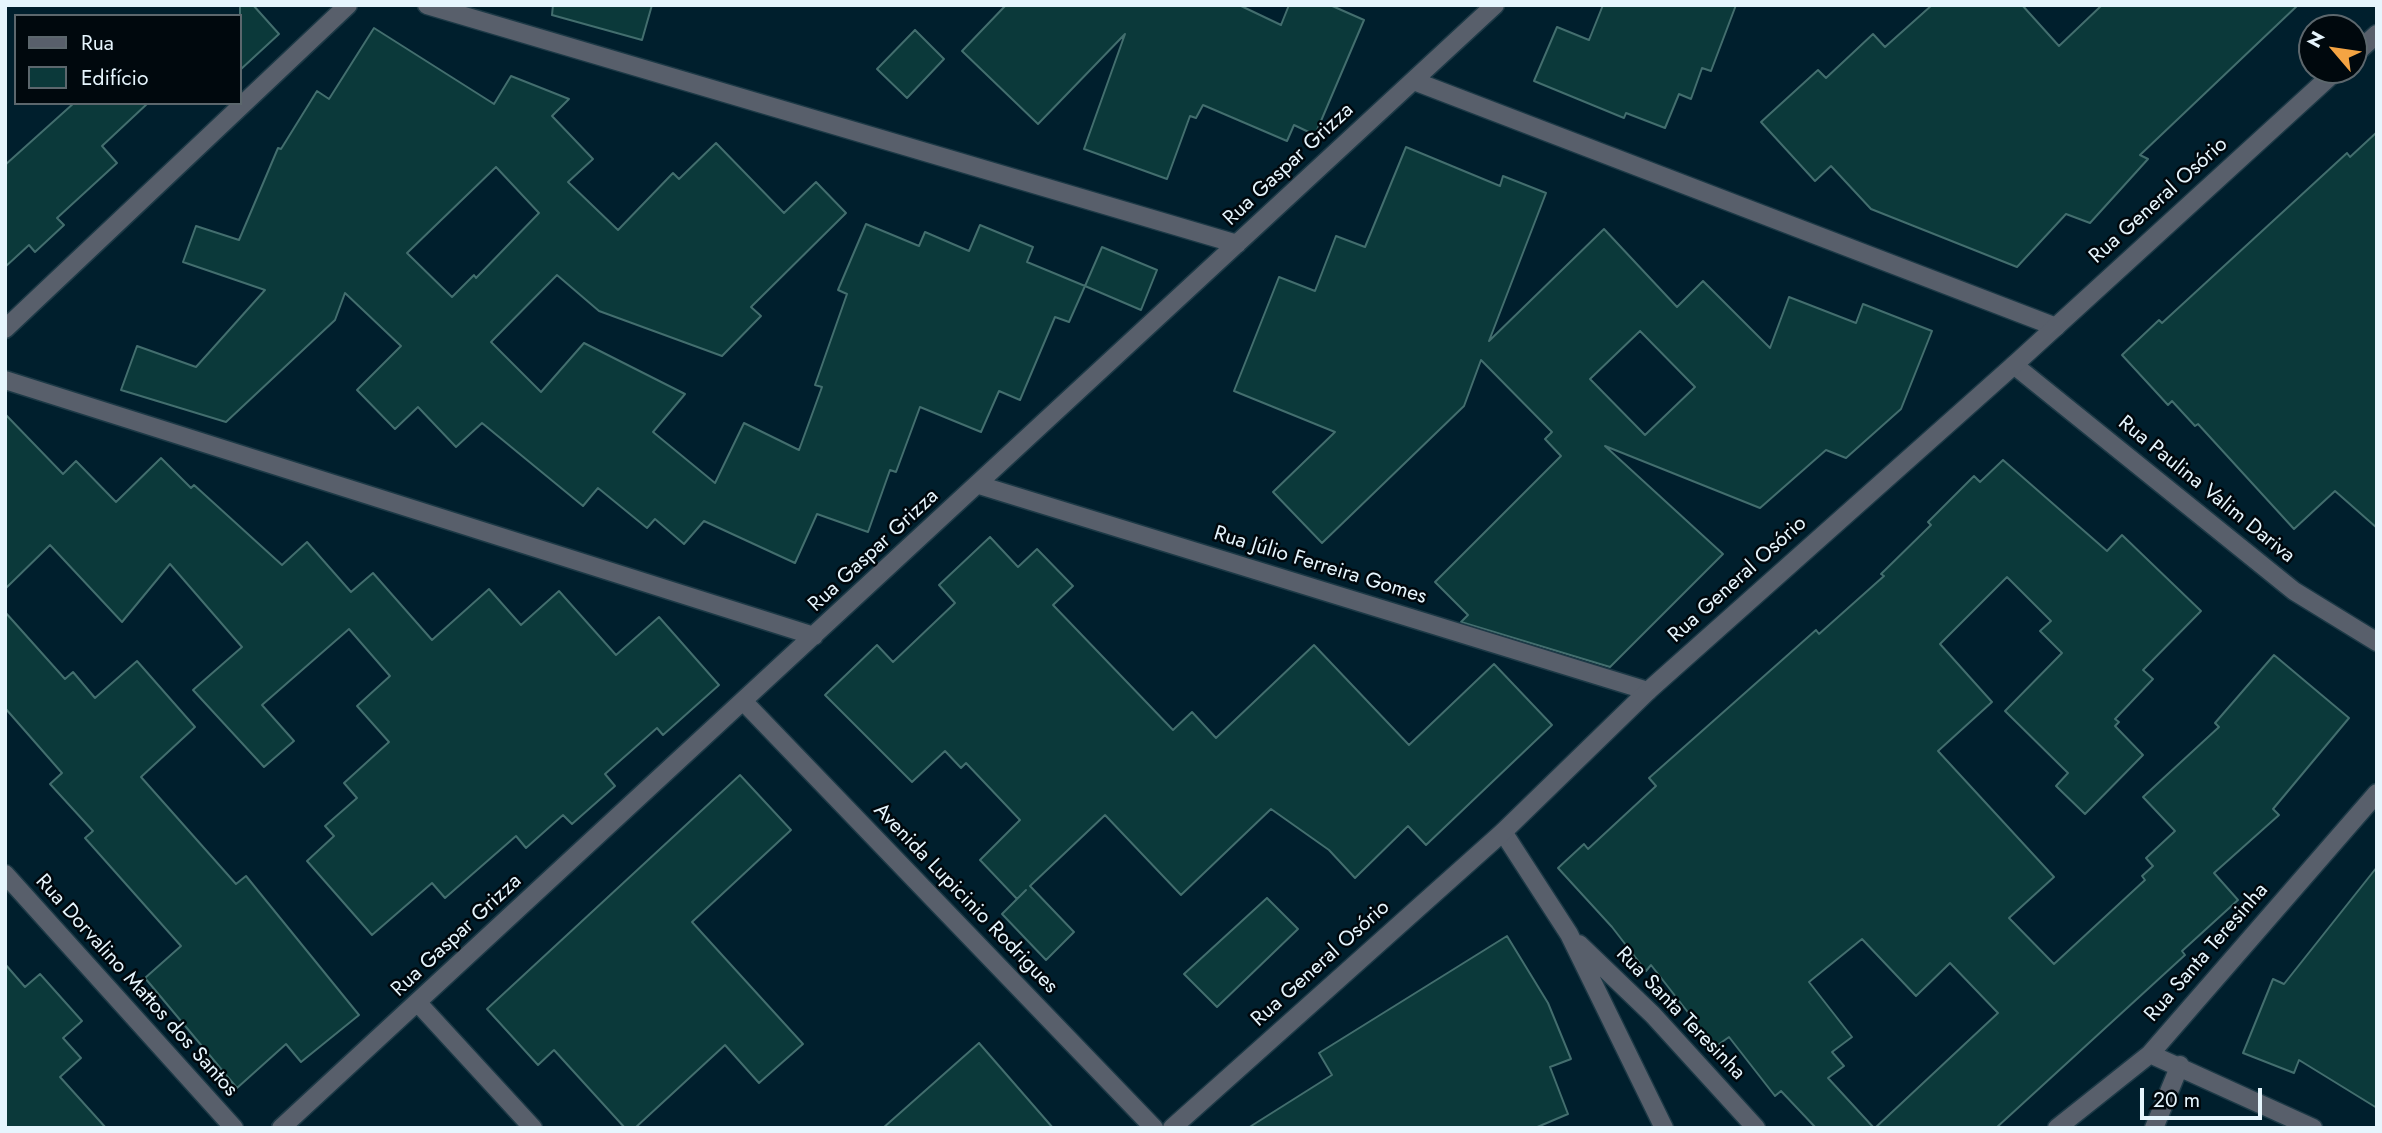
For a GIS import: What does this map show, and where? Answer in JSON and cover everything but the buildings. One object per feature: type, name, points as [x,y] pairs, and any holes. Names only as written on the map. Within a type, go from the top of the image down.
[{"type":"street","points":[[5,329],[348,5]]},
{"type":"street","points":[[427,5],[1237,244]]},
{"type":"street","name":"Rua Gaspar Grizza","points":[[281,1128],[1495,5]]},
{"type":"street","points":[[1414,81],[2056,327]]},
{"type":"street","name":"Rua General Osório","points":[[1172,1128],[1503,832],[1648,691],[2014,365],[2322,84]]},
{"type":"street","name":"Rua Paulina Valim Dariva","points":[[2014,365],[2294,590],[2377,642]]},
{"type":"street","points":[[5,380],[814,636]]},
{"type":"street","name":"Rua Júlio Ferreira Gomes","points":[[979,485],[1648,691]]},
{"type":"street","name":"Avenida Lupicinio Rodrigues","points":[[744,702],[1154,1128]]},
{"type":"street","name":"Rua Santa Teresinha","points":[[2057,1128],[2150,1054],[2377,793]]},
{"type":"street","points":[[1503,832],[1569,934],[1664,1128]]},
{"type":"street","name":"Rua Dorvalino Mattos dos Santos","points":[[5,874],[234,1128]]},
{"type":"street","name":"Rua Santa Teresinha","points":[[1569,934],[1653,1015],[1756,1128]]},
{"type":"street","points":[[418,1003],[533,1128]]},
{"type":"street","points":[[2150,1054],[2180,1065],[2313,1128]]},
{"type":"street","points":[[2154,1128],[2180,1065]]}]
